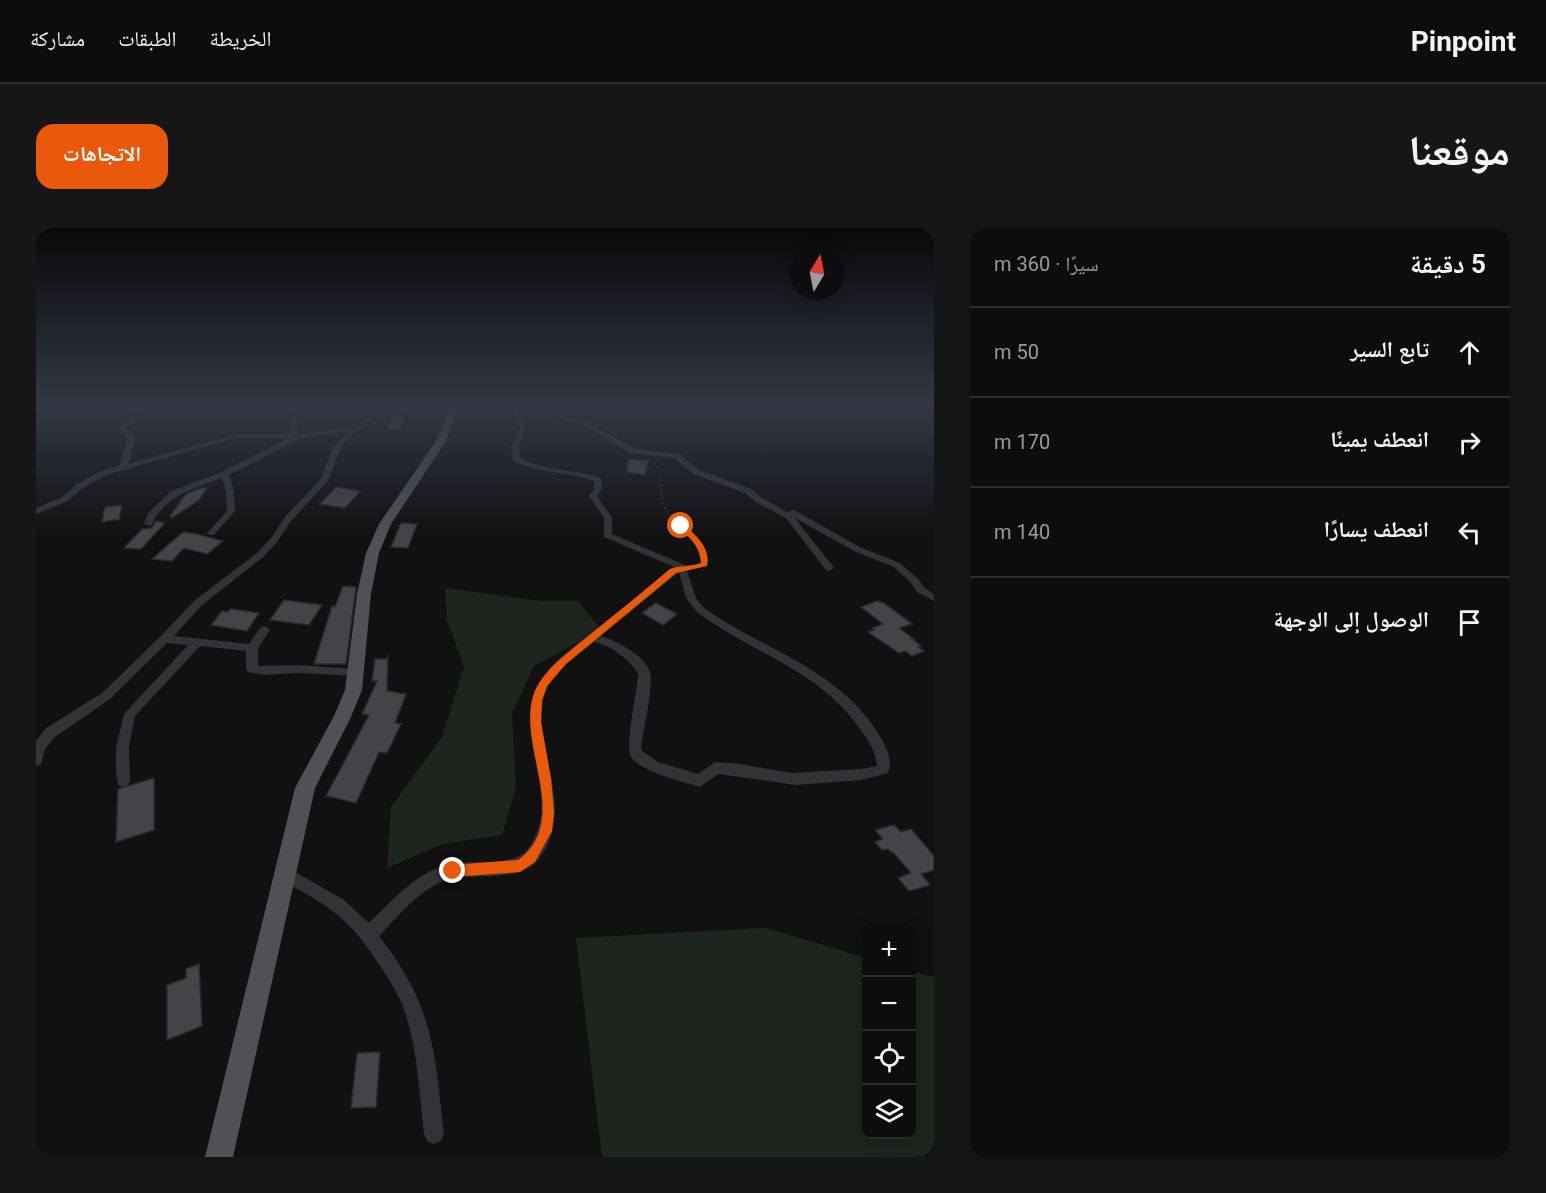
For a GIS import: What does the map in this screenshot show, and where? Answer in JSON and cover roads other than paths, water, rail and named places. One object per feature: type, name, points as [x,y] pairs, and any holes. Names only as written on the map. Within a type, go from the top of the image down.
[{"type":"main road","points":[[219,1157],[304,788],[313,766],[342,720],[353,693],[359,636],[376,542],[395,506],[437,448]]},
{"type":"street","points":[[123,466],[130,448]]},
{"type":"street","points":[[36,511],[65,499],[101,474],[190,448]]},
{"type":"street","points":[[148,524],[151,515],[174,492],[225,474],[273,448]]},
{"type":"street","points":[[36,760],[39,747],[50,733],[106,696],[165,639],[198,603],[260,555],[281,533],[288,519],[324,481],[337,448]]},
{"type":"street","points":[[515,448],[516,459],[537,468],[596,479],[599,483],[593,496],[608,519],[607,535],[682,567],[695,605],[806,670],[847,702],[873,737],[880,751],[883,770],[865,775],[818,777],[807,780],[782,779],[735,768],[715,768],[700,781],[654,766],[636,754],[634,747],[644,687],[644,672],[624,650],[608,640],[592,638]]},
{"type":"street","points":[[628,448],[676,456],[696,472],[743,488],[783,511],[794,520],[829,568]]},
{"type":"street","points":[[211,533],[231,511],[230,492],[225,474]]},
{"type":"street","points":[[770,505],[784,509],[857,549],[897,565],[915,581],[921,590],[934,598]]},
{"type":"street","points":[[368,936],[431,878],[453,871],[520,866],[530,858],[546,831],[548,812],[546,778],[536,722],[537,700],[543,685],[563,662],[673,571],[682,567]]},
{"type":"street","points":[[265,630],[252,648],[252,669],[356,673]]},
{"type":"street","points":[[165,639],[252,648]]},
{"type":"street","points":[[123,781],[123,744],[130,714],[198,642]]},
{"type":"street","points":[[285,874],[314,890],[354,919],[384,955],[413,1010],[427,1072],[434,1134]]}]
